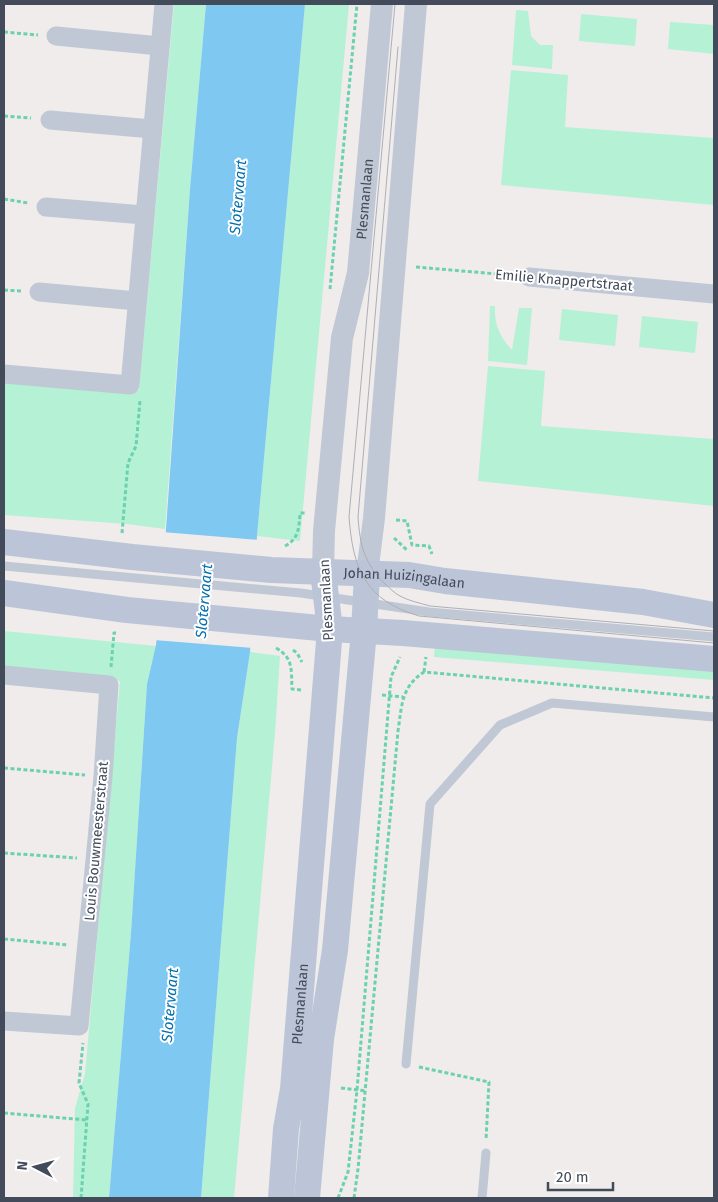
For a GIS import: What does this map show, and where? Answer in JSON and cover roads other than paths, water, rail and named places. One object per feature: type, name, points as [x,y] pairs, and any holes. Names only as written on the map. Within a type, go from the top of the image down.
[{"type":"main road","name":"Johan Huizingalaan","points":[[4,542],[131,568],[324,584],[366,574],[409,576],[643,602],[714,615]]},
{"type":"main road","name":"Plesmanlaan","points":[[307,1198],[320,1039],[335,950],[364,631],[366,574]]},
{"type":"main road","name":"Plesmanlaan","points":[[281,1198],[286,1129],[294,1079],[330,629],[324,584]]},
{"type":"main road","points":[[4,593],[127,610],[330,629],[411,633],[714,660]]},
{"type":"street","points":[[4,374],[130,385],[164,4]]},
{"type":"street","name":"Plesmanlaan","points":[[324,584],[324,531],[342,338],[358,273],[382,4]]},
{"type":"street","name":"Plesmanlaan","points":[[366,574],[373,525],[416,4]]},
{"type":"street","points":[[56,36],[160,46]]},
{"type":"street","points":[[50,120],[152,129]]},
{"type":"street","points":[[46,207],[144,215]]},
{"type":"street","name":"Emilie Knappertstraat","points":[[529,276],[714,294]]},
{"type":"street","points":[[38,292],[137,300]]},
{"type":"street","name":"Louis Bouwmeesterstraat","points":[[4,675],[109,685],[103,777],[79,1026],[4,1021]]},
{"type":"lane","name":"Johan Huizingalaan","points":[[4,566],[131,568]]},
{"type":"lane","name":"Johan Huizingalaan","points":[[324,584],[365,602],[429,612],[714,637]]},
{"type":"lane","points":[[406,1064],[430,804],[500,725],[552,703],[714,717]]},
{"type":"lane","points":[[482,1198],[486,1153]]},
{"type":"water","name":"Slotervaart","points":[[206,4],[305,4],[257,536],[250,652],[237,738],[201,1198],[109,1198],[131,933],[147,684],[156,645],[161,600],[190,189]]},
{"type":"tram line","points":[[395,4],[349,517],[354,552],[365,580],[386,601],[419,616],[714,643]]},
{"type":"tram line","points":[[398,47],[358,517],[364,553],[372,569],[396,593],[407,599],[430,606],[714,631]]}]
